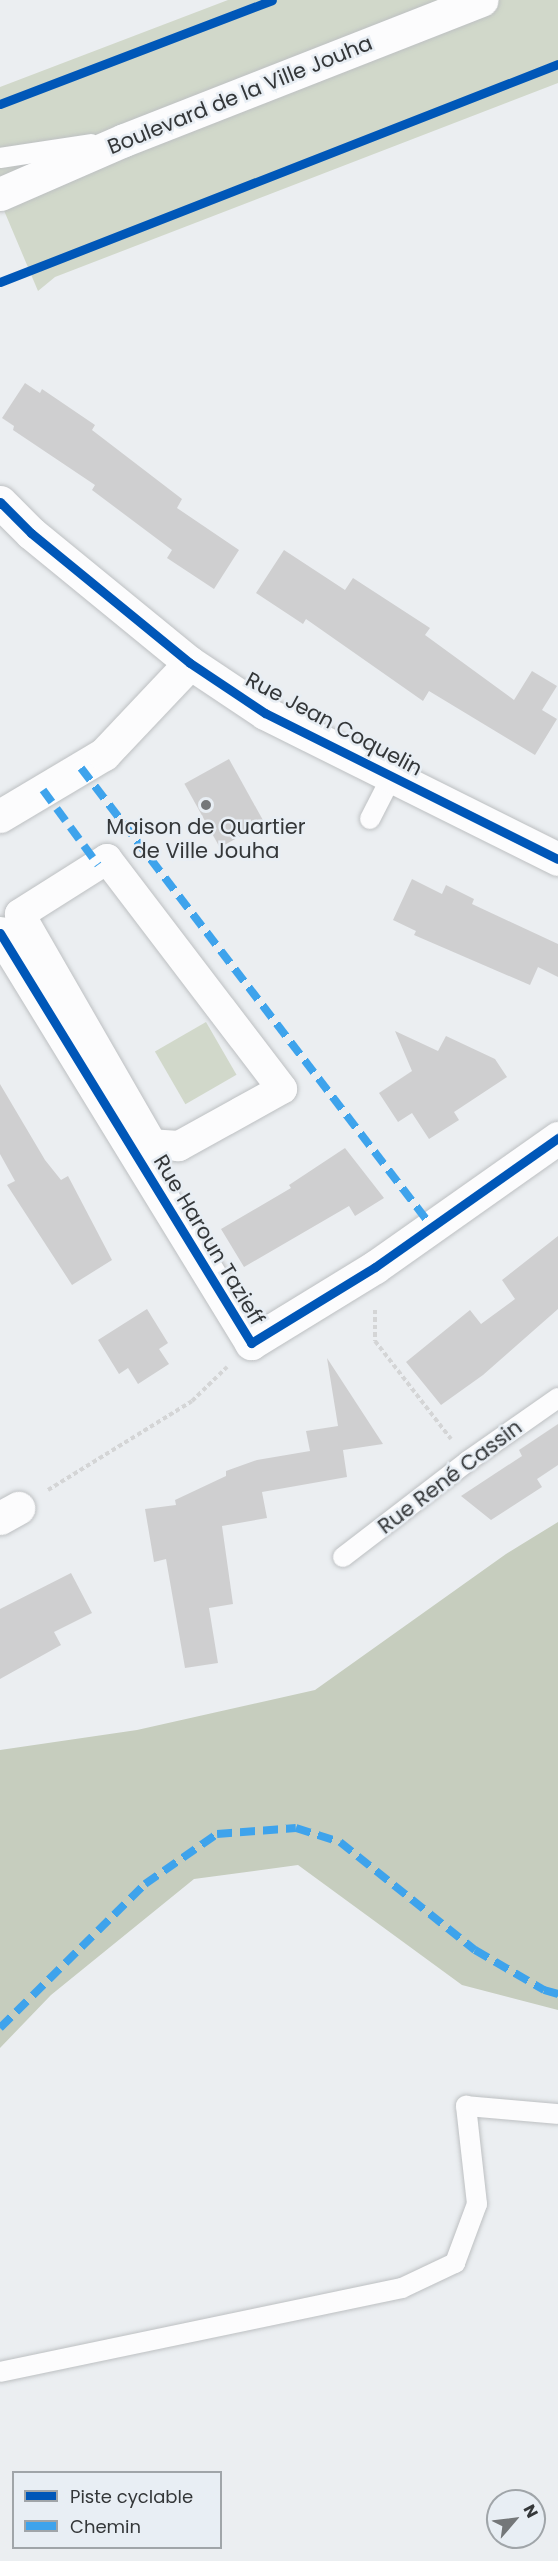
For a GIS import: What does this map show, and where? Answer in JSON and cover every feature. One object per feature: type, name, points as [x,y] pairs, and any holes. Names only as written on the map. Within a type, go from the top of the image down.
[{"type":"street","name":"Boulevard de la Ville Jouha","points":[[0,194],[124,140],[483,0]]},
{"type":"street","name":"Rue Jean Coquelin","points":[[0,502],[31,533],[190,663],[266,713],[558,859]]},
{"type":"street","points":[[0,816],[104,754],[190,663]]},
{"type":"street","points":[[107,859],[282,1089],[179,1146],[152,1144],[20,914],[107,859]]},
{"type":"street","name":"Rue Haroun Tazieff","points":[[0,933],[251,1343],[375,1267],[558,1138]]},
{"type":"lane","points":[[0,158],[124,140]]},
{"type":"lane","points":[[370,819],[392,776]]},
{"type":"lane","name":"Rue René Cassin","points":[[343,1557],[468,1461],[558,1398]]},
{"type":"lane","points":[[0,2372],[402,2288],[455,2264],[477,2204],[466,2106],[558,2114]]},
{"type":"path","points":[[375,1267],[375,1341],[468,1461]]},
{"type":"path","points":[[9,1513],[192,1401],[251,1343]]},
{"type":"shaded area","points":[[228,0],[558,0],[558,83],[55,277],[38,291],[0,201],[0,87]]},
{"type":"shaded area","points":[[206,1022],[236,1075],[185,1104],[155,1052]]},
{"type":"green space","points":[[558,1522],[558,2010],[462,1985],[298,1865],[194,1879],[51,1995],[0,2048],[0,1750],[137,1730],[315,1690],[506,1554]]},
{"type":"building","points":[[25,383],[40,393],[42,389],[95,425],[92,430],[182,499],[177,508],[239,550],[214,589],[167,558],[172,550],[92,490],[95,485],[13,430],[14,426],[2,418]]},
{"type":"building","points":[[284,550],[345,590],[353,578],[430,628],[425,635],[514,700],[532,671],[557,686],[542,710],[557,719],[535,755],[429,691],[423,701],[306,619],[303,624],[256,593]]},
{"type":"building","name":"Maison de Quartier de Ville Jouha","points":[[229,759],[264,823],[220,848],[184,784]]},
{"type":"building","points":[[412,879],[442,894],[446,885],[474,899],[472,904],[558,944],[558,977],[538,967],[530,985],[414,935],[416,931],[393,920]]},
{"type":"building","points":[[395,1031],[438,1051],[446,1036],[495,1059],[507,1077],[454,1112],[459,1120],[429,1139],[412,1113],[398,1122],[379,1093],[412,1071]]},
{"type":"building","points":[[0,1084],[45,1160],[61,1180],[68,1176],[112,1260],[72,1285],[7,1185],[15,1181],[0,1154]]},
{"type":"building","points":[[345,1148],[384,1198],[355,1216],[349,1206],[244,1267],[221,1229],[291,1188],[289,1185]]},
{"type":"building","points":[[558,1236],[558,1309],[483,1375],[441,1405],[406,1362],[470,1310],[481,1324],[515,1299],[502,1280]]},
{"type":"building","points":[[147,1309],[168,1343],[159,1349],[169,1364],[138,1384],[128,1368],[119,1374],[98,1340]]},
{"type":"building","points":[[327,1358],[383,1444],[343,1450],[347,1477],[262,1492],[267,1518],[222,1526],[233,1604],[209,1608],[218,1663],[185,1668],[166,1559],[154,1562],[145,1509],[176,1505],[175,1500],[226,1476],[226,1471],[257,1460],[310,1451],[306,1431],[338,1426]]},
{"type":"building","points":[[558,1424],[558,1465],[537,1479],[542,1487],[491,1520],[461,1496],[522,1456],[519,1450]]},
{"type":"building","points":[[71,1573],[92,1613],[54,1632],[61,1645],[0,1679],[0,1609]]},
{"type":"marked path","points":[[81,768],[432,1227]]},
{"type":"marked path","points":[[43,790],[98,865]]},
{"type":"marked path","points":[[0,2028],[145,1884],[217,1834],[296,1828],[340,1842],[475,1950],[544,1990],[558,1994]]},
{"type":"cycle path","points":[[0,104],[272,0]]},
{"type":"cycle path","points":[[0,282],[558,64]]},
{"type":"cycle path","points":[[0,502],[31,533],[190,663],[265,713],[558,859]]},
{"type":"cycle path","points":[[0,933],[251,1343],[375,1267],[558,1138]]},
{"type":"place","name":"Maison de Quartier de Ville Jouha","points":[[206,805]]}]
